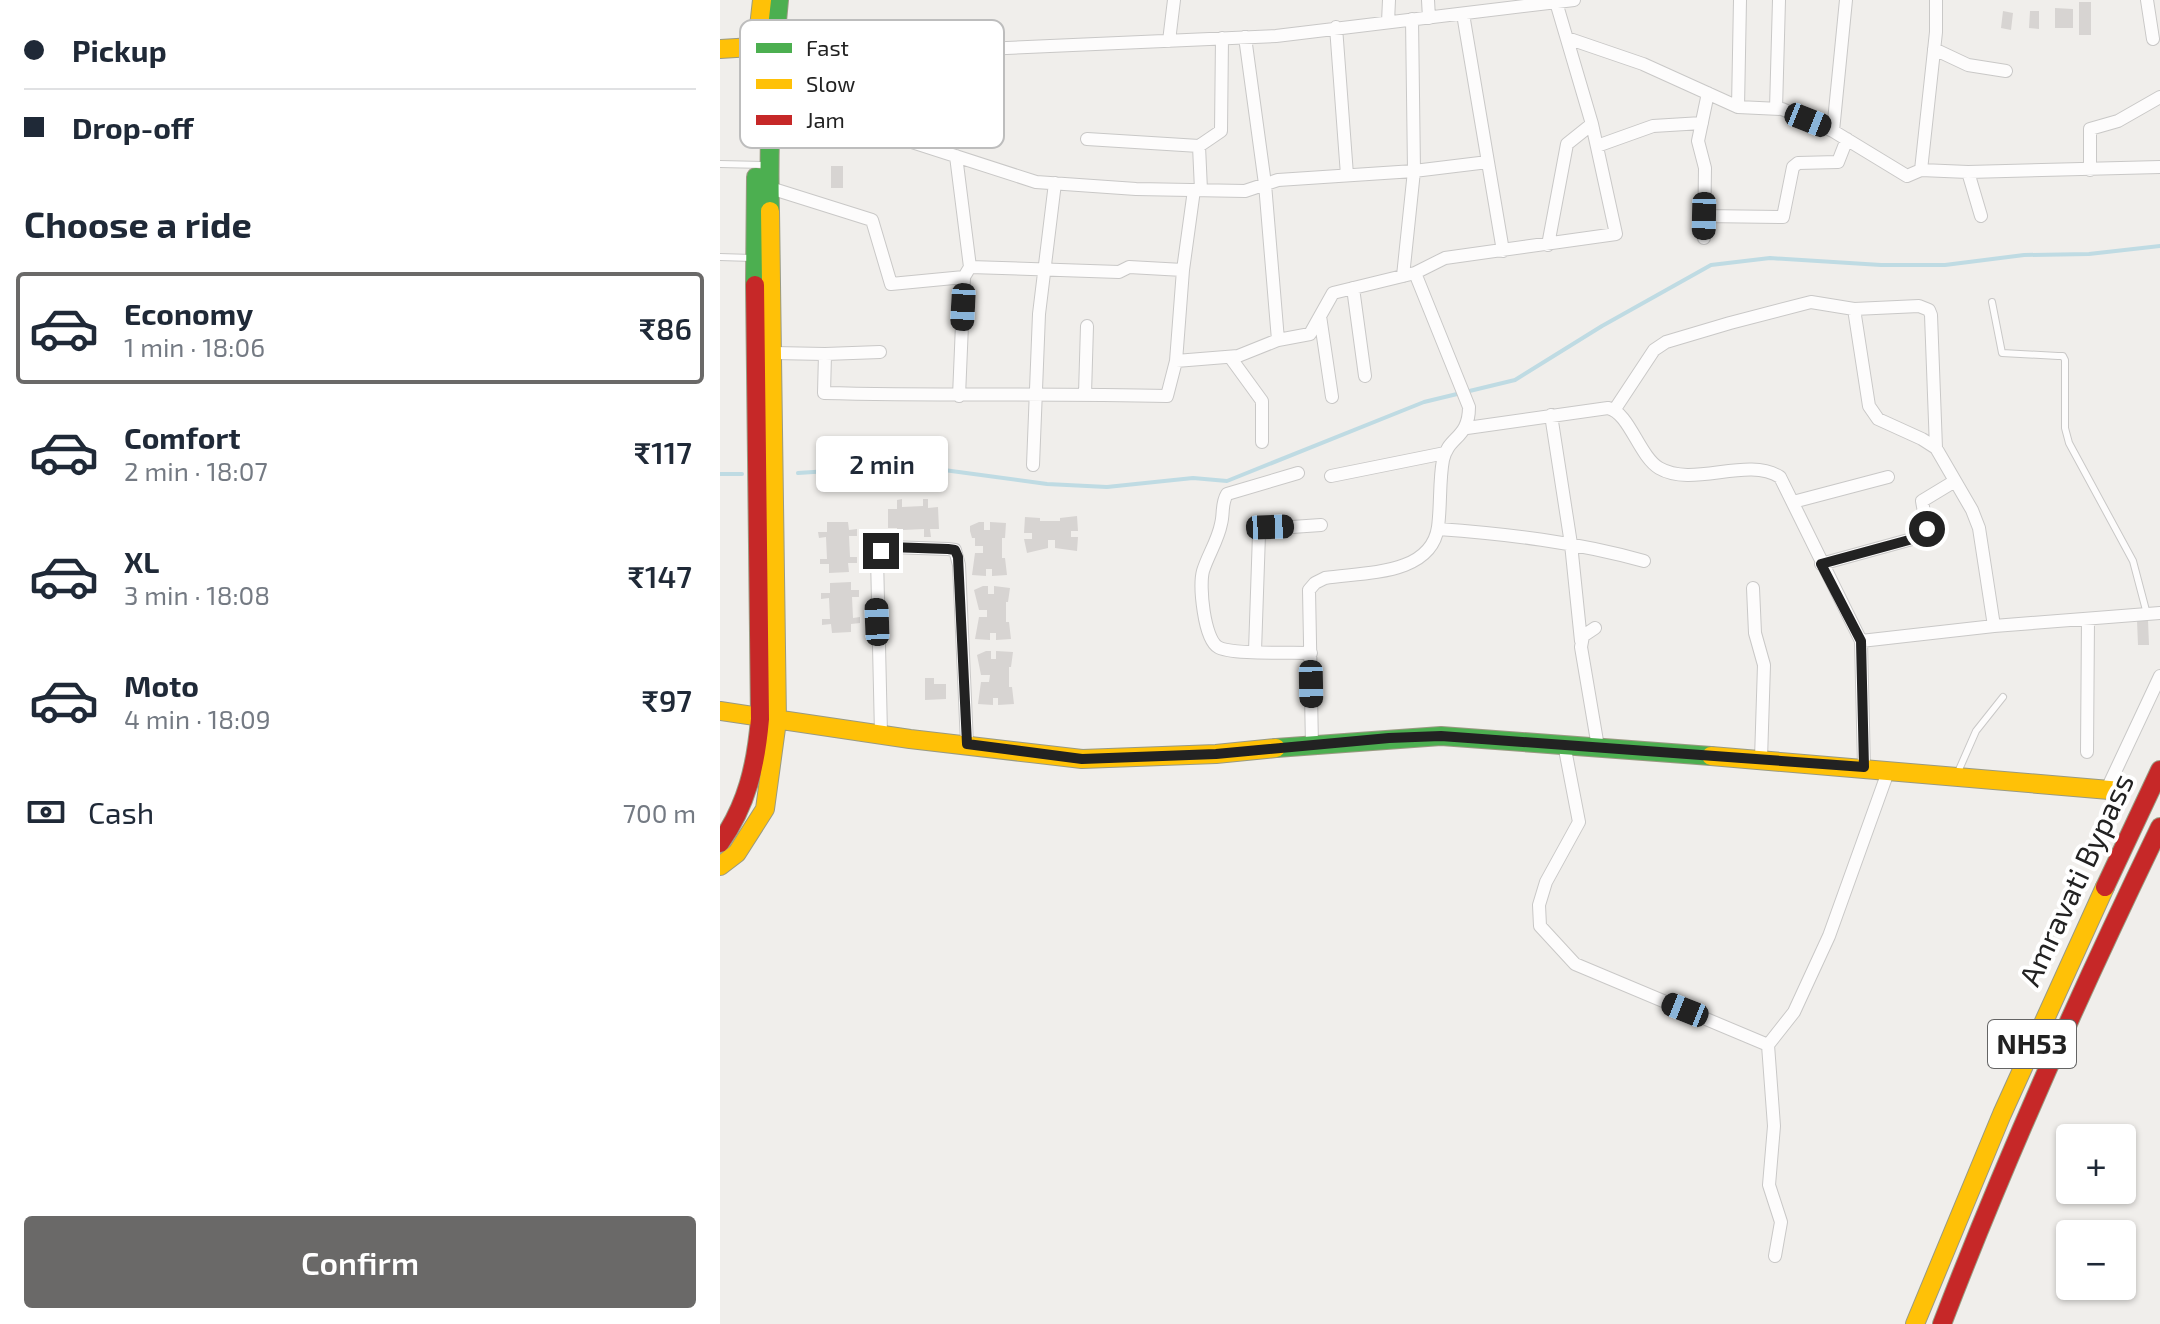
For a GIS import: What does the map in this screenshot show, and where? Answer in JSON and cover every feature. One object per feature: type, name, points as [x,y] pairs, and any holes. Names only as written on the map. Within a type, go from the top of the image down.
[{"type":"main road","points":[[762,0],[764,20]]},
{"type":"main road","points":[[773,20],[779,0]]},
{"type":"main road","points":[[720,49],[740,48]]},
{"type":"main road","points":[[720,843],[732,828],[749,791],[769,720],[756,258],[764,148]]},
{"type":"main road","points":[[720,866],[737,853],[765,809],[774,353],[763,175]]},
{"type":"main road","points":[[720,711],[910,739],[1082,759],[1216,754],[1441,736],[1889,769],[2114,790]]},
{"type":"main road","name":"Amravati Bypass","points":[[1915,1324],[2042,1020],[2160,770]]},
{"type":"main road","name":"Amravati Bypass","points":[[1942,1324],[1983,1214],[2160,827]]},
{"type":"street","points":[[1169,41],[1174,0]]},
{"type":"street","points":[[1388,22],[1389,0]]},
{"type":"street","points":[[1428,0],[1429,18]]},
{"type":"street","points":[[1004,48],[1245,37],[1574,0]]},
{"type":"street","points":[[1738,107],[1740,0]]},
{"type":"street","points":[[1776,109],[1779,0]]},
{"type":"street","points":[[1833,131],[1846,0]]},
{"type":"street","points":[[1921,170],[1936,0]]},
{"type":"street","points":[[2147,0],[2153,39]]},
{"type":"street","points":[[1176,361],[1230,357],[1278,340],[1310,334],[1333,293],[1409,275],[1445,258],[1616,234],[1592,124],[1556,2]]},
{"type":"street","points":[[1463,14],[1503,251]]},
{"type":"street","points":[[1312,746],[1309,590],[1325,578],[1394,568],[1414,562],[1428,553],[1438,529],[1445,453],[1467,428],[1469,407],[1461,385],[1409,275],[1414,171],[1412,19]]},
{"type":"street","points":[[1336,27],[1347,175]]},
{"type":"street","points":[[1245,37],[1265,184],[1278,340]]},
{"type":"street","points":[[1087,139],[1199,146],[1221,131],[1222,38]]},
{"type":"street","points":[[1567,38],[1643,64],[1738,107],[1776,109],[1833,131],[1907,176],[1921,170],[1968,172],[2160,167]]},
{"type":"street","points":[[1934,49],[1968,65],[2006,71]]},
{"type":"street","points":[[1704,238],[1705,168],[1698,146],[1708,93]]},
{"type":"street","points":[[2090,170],[2090,129],[2118,121],[2160,97]]},
{"type":"street","points":[[1597,146],[1653,126],[1702,123]]},
{"type":"street","points":[[1548,245],[1567,144],[1592,124]]},
{"type":"street","points":[[1704,216],[1783,217],[1793,167],[1798,163],[1838,162],[1847,139]]},
{"type":"street","points":[[825,354],[824,393],[959,396],[1036,392],[1167,396],[1176,361],[1183,270],[1197,190],[1199,146]]},
{"type":"street","points":[[931,148],[1036,182],[1197,190],[1245,191],[1278,180],[1414,171],[1488,162]]},
{"type":"street","points":[[956,156],[967,272],[959,396]]},
{"type":"street","points":[[1968,172],[1981,216]]},
{"type":"street","points":[[763,175],[872,220],[891,284],[967,272],[1045,268],[1119,272],[1129,267],[1183,270]]},
{"type":"street","points":[[1033,465],[1039,314],[1055,183]]},
{"type":"street","points":[[1353,288],[1365,376]]},
{"type":"street","points":[[1615,409],[1660,345],[1803,304],[1821,302],[1854,309],[1919,306],[1929,310],[1936,448],[1979,528],[1994,626]]},
{"type":"street","points":[[1854,309],[1869,406],[1873,414],[1936,448]]},
{"type":"street","points":[[1320,316],[1332,397]]},
{"type":"street","points":[[1085,394],[1087,326]]},
{"type":"street","points":[[774,353],[880,352]]},
{"type":"street","points":[[1230,357],[1262,401],[1262,442]]},
{"type":"street","points":[[1467,428],[1601,408],[1615,409]]},
{"type":"street","points":[[1615,409],[1658,468],[1684,474],[1764,470],[1780,477],[1861,641],[1864,767]]},
{"type":"street","points":[[1551,415],[1598,747]]},
{"type":"street","points":[[1331,476],[1445,453]]},
{"type":"street","points":[[1298,473],[1227,494],[1222,502],[1221,526],[1202,573],[1202,590],[1210,641],[1222,650],[1311,653]]},
{"type":"street","points":[[1793,502],[1888,477]]},
{"type":"street","points":[[1821,564],[1923,536],[1927,529],[1922,501],[1955,481]]},
{"type":"street","points":[[1255,651],[1259,534],[1262,529],[1270,527],[1321,525]]},
{"type":"street","points":[[1438,529],[1514,535],[1644,561]]},
{"type":"street","points":[[881,734],[877,557],[889,547],[948,549],[955,550],[959,565],[967,744]]},
{"type":"street","points":[[1753,588],[1755,633],[1764,665],[1761,759]]},
{"type":"street","points":[[1861,641],[1994,626],[2154,614]]},
{"type":"street","points":[[2087,752],[2088,619]]},
{"type":"street","points":[[1581,641],[1595,628]]},
{"type":"street","points":[[2114,790],[2160,676]]},
{"type":"street","points":[[1564,744],[1579,822],[1546,882],[1539,905],[1540,926],[1575,964],[1768,1045]]},
{"type":"street","points":[[1775,1256],[1781,1222],[1769,1185],[1774,1126],[1768,1045],[1794,1012],[1829,936],[1889,769]]},
{"type":"lane","points":[[720,164],[763,175]]},
{"type":"lane","points":[[720,257],[756,258]]},
{"type":"lane","points":[[1992,302],[2002,353],[2007,356],[2058,356],[2065,360],[2065,428],[2069,443],[2133,561],[2154,614]]},
{"type":"lane","points":[[1957,775],[1976,731],[2003,697]]},
{"type":"building","points":[[2079,2],[2091,2],[2091,35],[2079,35]]},
{"type":"building","points":[[2055,8],[2073,9],[2073,28],[2055,28]]},
{"type":"building","points":[[2003,11],[2013,13],[2011,30],[2001,28]]},
{"type":"building","points":[[2030,11],[2039,11],[2039,29],[2029,28]]},
{"type":"building","points":[[831,166],[843,166],[843,188],[831,188]]},
{"type":"building","points":[[902,499],[902,507],[923,506],[923,499],[928,499],[928,508],[938,507],[939,529],[930,529],[931,537],[924,537],[924,529],[903,530],[903,537],[897,537],[897,528],[888,528],[888,509],[897,509],[897,500]]},
{"type":"building","points":[[1077,516],[1078,531],[1071,531],[1071,537],[1078,537],[1077,551],[1055,548],[1055,540],[1048,540],[1048,548],[1027,553],[1024,539],[1032,539],[1032,533],[1024,533],[1025,517],[1060,521],[1060,518]]},
{"type":"building","points":[[827,522],[848,522],[849,530],[857,529],[857,536],[849,536],[850,557],[857,557],[857,563],[848,563],[849,572],[829,573],[829,564],[820,564],[820,559],[827,559],[826,537],[819,538],[818,532],[827,532]]},
{"type":"building","points":[[984,522],[984,530],[990,530],[990,522],[1006,523],[1002,558],[1005,558],[1007,575],[992,576],[992,569],[986,569],[986,576],[972,575],[975,553],[983,553],[983,546],[975,546],[970,526]]},
{"type":"building","points":[[851,582],[851,590],[859,590],[859,597],[852,597],[853,618],[860,617],[860,623],[851,624],[851,632],[832,633],[831,624],[822,625],[822,619],[830,619],[829,598],[821,599],[821,593],[830,593],[830,583]]},
{"type":"building","points":[[988,586],[988,594],[994,594],[994,586],[1010,588],[1006,622],[1009,622],[1011,639],[996,640],[996,633],[990,633],[990,640],[975,639],[979,617],[987,617],[987,610],[979,610],[974,590]]},
{"type":"building","points":[[2137,620],[2148,620],[2149,645],[2138,645]]},
{"type":"building","points":[[991,651],[991,659],[996,659],[996,651],[1013,652],[1009,687],[1012,687],[1014,704],[998,705],[998,698],[993,698],[993,705],[978,704],[981,682],[989,682],[990,675],[981,675],[977,655]]},
{"type":"building","points":[[925,678],[934,678],[934,684],[946,684],[946,699],[925,700]]},
{"type":"waterway","points":[[798,473],[875,468],[944,470],[1047,484],[1107,487],[1193,478],[1227,481],[1424,402],[1515,380],[1602,326],[1711,265],[1770,258],[1881,265],[1945,265],[2024,255],[2089,254],[2160,246]]},
{"type":"waterway","points":[[720,474],[742,474]]},
{"type":"traffic: fast","points":[[777,20],[779,0]]},
{"type":"traffic: fast","points":[[770,148],[770,211]]},
{"type":"traffic: fast","points":[[755,285],[756,177]]},
{"type":"traffic: fast","points":[[1276,748],[1441,736],[1711,756]]},
{"type":"traffic: slow","points":[[760,20],[762,0]]},
{"type":"traffic: slow","points":[[720,49],[740,48]]},
{"type":"traffic: slow","points":[[720,866],[737,853],[765,809],[777,721],[770,211]]},
{"type":"traffic: slow","points":[[720,711],[910,739],[1082,759],[1216,754],[1276,748]]},
{"type":"traffic: slow","points":[[1711,756],[2121,791]]},
{"type":"traffic: slow","points":[[1915,1324],[2002,1114],[2105,887]]},
{"type":"traffic: jam","points":[[720,843],[737,814],[749,784],[760,719],[755,285]]},
{"type":"traffic: jam","points":[[2105,887],[2160,770]]},
{"type":"traffic: jam","points":[[1942,1324],[2046,1073],[2160,827]]},
{"type":"route","points":[[881,551],[889,547],[955,550],[959,565],[967,744],[1082,759],[1216,754],[1441,736],[1864,767],[1861,641],[1821,564],[1920,537],[1927,529]]}]
